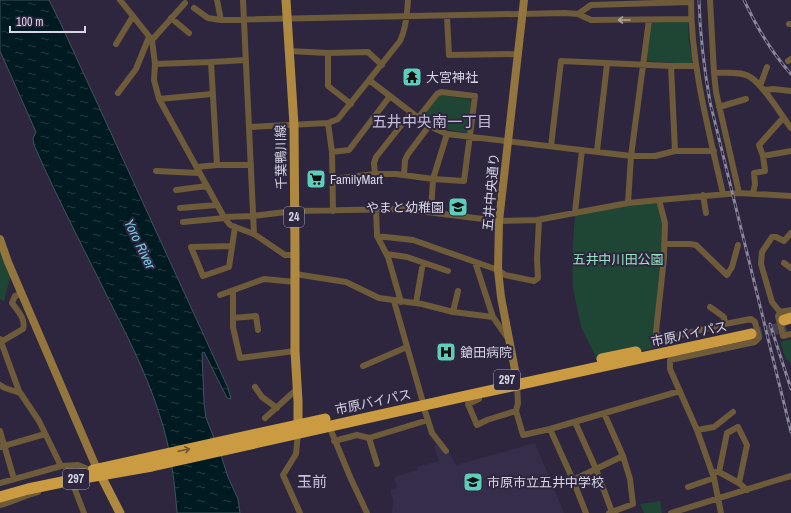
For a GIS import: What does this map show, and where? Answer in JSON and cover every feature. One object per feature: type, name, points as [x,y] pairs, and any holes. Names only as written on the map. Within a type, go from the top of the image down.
[{"type":"highway","name":"市原バイパス","points":[[0,497],[28,489],[72,480],[96,472],[149,462],[751,331]]},
{"type":"highway","name":"市原バイパス","points":[[298,429],[329,426],[422,402]]},
{"type":"highway","name":"市原バイパス","points":[[0,490],[36,481],[72,480]]},
{"type":"main road","name":"千葉鴨川線","points":[[286,0],[294,125],[295,351],[298,429]]},
{"type":"main road","points":[[96,472],[120,513]]},
{"type":"street","points":[[120,0],[150,39],[155,64],[154,80],[159,99],[230,225],[254,234],[286,255],[295,256]]},
{"type":"street","points":[[217,0],[221,20]]},
{"type":"street","points":[[243,0],[254,234]]},
{"type":"street","points":[[250,127],[328,123],[338,119],[400,41],[407,17],[408,0]]},
{"type":"street","name":"五井中央通り","points":[[517,381],[501,297],[498,270],[499,220],[524,0]]},
{"type":"street","points":[[710,0],[714,73],[719,107],[740,193]]},
{"type":"street","points":[[578,14],[591,4],[691,1],[691,19],[696,66],[723,194]]},
{"type":"street","points":[[118,93],[136,69],[150,39],[185,3]]},
{"type":"street","points":[[194,8],[208,18],[221,20],[407,17],[523,13],[578,14],[591,20],[691,19]]},
{"type":"street","points":[[116,44],[132,16]]},
{"type":"street","points":[[447,16],[449,55],[517,54]]},
{"type":"street","points":[[172,18],[189,32]]},
{"type":"street","points":[[628,203],[632,156],[649,20]]},
{"type":"street","points":[[290,51],[328,53],[368,52],[382,65]]},
{"type":"street","points":[[328,53],[328,86],[351,104]]},
{"type":"street","points":[[155,64],[246,60]]},
{"type":"street","points":[[551,146],[561,61],[607,64],[696,66]]},
{"type":"street","points":[[211,62],[217,165]]},
{"type":"street","points":[[597,151],[607,64]]},
{"type":"street","points":[[671,66],[675,151]]},
{"type":"street","points":[[762,88],[767,67]]},
{"type":"street","points":[[714,73],[734,73],[750,76],[762,88],[791,128]]},
{"type":"street","points":[[369,80],[418,118],[430,126],[448,134],[632,156],[656,156],[675,151],[714,151]]},
{"type":"street","points":[[762,88],[791,92]]},
{"type":"street","points":[[333,179],[375,174],[396,174],[464,181],[471,137],[475,96],[441,92],[437,94],[418,118]]},
{"type":"street","points":[[159,99],[212,94]]},
{"type":"street","points":[[332,152],[349,150],[390,96]]},
{"type":"street","points":[[719,107],[746,99]]},
{"type":"street","points":[[375,174],[374,163],[376,157],[411,113]]},
{"type":"street","points":[[753,194],[755,184],[754,173],[765,171],[763,156],[759,145],[783,118]]},
{"type":"street","points":[[328,123],[332,152],[333,211]]},
{"type":"street","points":[[404,176],[408,154],[430,126]]},
{"type":"street","points":[[431,212],[433,179],[448,134]]},
{"type":"street","points":[[576,212],[582,150]]},
{"type":"street","points":[[763,156],[791,150]]},
{"type":"street","points":[[156,170],[198,170],[217,165],[251,165]]},
{"type":"street","points":[[176,190],[207,186]]},
{"type":"street","points":[[183,222],[294,211],[376,209],[403,209],[499,220],[539,220],[628,203],[659,200],[740,193],[791,196]]},
{"type":"street","points":[[703,196],[706,212]]},
{"type":"street","points":[[659,200],[665,223],[664,258],[656,332],[660,340],[751,319],[755,322],[759,338],[755,342],[670,360],[670,369],[698,430],[713,475],[721,513]]},
{"type":"street","points":[[180,208],[217,204]]},
{"type":"street","points":[[376,209],[377,236],[387,254],[401,302]]},
{"type":"street","points":[[377,236],[413,240],[498,270],[505,275],[534,280],[538,278],[537,259],[539,220]]},
{"type":"street","points":[[232,246],[191,247],[203,276],[229,267],[235,227]]},
{"type":"street","points":[[787,323],[772,302],[761,264],[762,252],[772,237],[776,237],[784,241],[791,233]]},
{"type":"street","points":[[0,239],[8,262],[96,472]]},
{"type":"street","points":[[664,244],[696,245],[727,274],[732,267],[738,245]]},
{"type":"street","points":[[387,254],[407,257],[448,271]]},
{"type":"street","points":[[475,262],[493,317],[509,341]]},
{"type":"street","points":[[784,263],[791,268]]},
{"type":"street","points":[[416,303],[422,268]]},
{"type":"street","points":[[220,295],[264,279],[295,278],[346,282],[379,298],[416,303],[453,312],[493,317]]},
{"type":"street","points":[[233,291],[233,327],[240,358],[295,351]]},
{"type":"street","points":[[453,312],[458,291]]},
{"type":"street","points":[[22,294],[15,296],[12,303],[24,321],[23,330],[1,340],[2,352],[20,393],[39,421],[61,466]]},
{"type":"street","points":[[394,301],[432,433],[446,451]]},
{"type":"street","points":[[710,307],[724,317],[725,324]]},
{"type":"street","points":[[787,323],[791,310]]},
{"type":"street","points":[[233,318],[256,316],[258,330]]},
{"type":"street","points":[[363,366],[407,347]]},
{"type":"street","points":[[517,381],[518,403],[516,411],[524,435],[575,422],[680,391]]},
{"type":"street","points":[[0,385],[20,393]]},
{"type":"street","points":[[255,387],[262,397],[277,408]]},
{"type":"street","points":[[265,418],[297,389]]},
{"type":"street","points":[[479,399],[468,404],[478,425],[487,420],[516,411]]},
{"type":"street","points":[[698,430],[714,426],[733,412]]},
{"type":"street","points":[[575,422],[596,469],[610,512],[633,504],[630,479],[623,456],[604,413]]},
{"type":"street","points":[[334,441],[357,435],[369,438],[428,420]]},
{"type":"street","points":[[329,426],[334,441],[367,513]]},
{"type":"street","points":[[719,472],[727,433],[738,427],[747,445],[738,483]]},
{"type":"street","points":[[298,429],[296,454],[283,475],[283,478],[300,513]]},
{"type":"street","points":[[550,429],[586,513]]},
{"type":"street","points":[[0,431],[2,447],[14,479]]},
{"type":"street","points":[[2,447],[45,434]]},
{"type":"street","points":[[369,438],[377,464]]},
{"type":"street","points":[[573,480],[623,456]]},
{"type":"street","points":[[0,483],[61,466],[78,465],[96,472]]},
{"type":"street","points":[[688,487],[719,472]]},
{"type":"street","points":[[719,472],[747,490]]},
{"type":"street","points":[[671,513],[791,476]]},
{"type":"street","points":[[0,505],[14,502],[31,494],[72,480],[84,513]]},
{"type":"shaded area","name":"市原市立五井中学校","points":[[444,443],[456,465],[535,443],[564,513],[392,513],[393,500],[390,490],[397,487],[394,477],[417,470],[416,467],[439,461],[434,446]]},
{"type":"green space","points":[[687,21],[693,61],[691,64],[646,61],[651,22]]},
{"type":"green space","points":[[441,95],[469,99],[471,102],[467,133],[445,129],[425,119],[424,115]]},
{"type":"green space","name":"五井中川田公園","points":[[659,200],[665,223],[656,332],[660,340],[660,347],[596,360],[581,327],[573,288],[572,258],[575,212]]},
{"type":"green space","points":[[0,238],[12,271],[4,301],[0,299]]},
{"type":"green space","points":[[791,339],[791,363],[786,359],[780,342]]},
{"type":"green space","points":[[660,501],[662,513],[644,513],[640,504]]},
{"type":"water","name":"Yoro River","points":[[0,0],[49,0],[60,22],[228,388],[231,399],[227,398],[204,352],[202,353],[206,418],[228,477],[238,499],[240,513],[177,513],[174,480],[168,447],[153,395],[134,350],[43,166],[34,145],[33,138],[36,132],[0,51]]},
{"type":"tunnel","points":[[751,334],[786,327]]},
{"type":"railway","points":[[699,0],[700,26],[710,102],[791,432]]},
{"type":"railway","points":[[744,0],[765,39],[791,74]]},
{"type":"railway","points":[[770,324],[791,389]]},
{"type":"place","name":"大宮神社","points":[[412,77]]},
{"type":"place","name":"FamilyMart","points":[[316,179]]},
{"type":"place","name":"やまと幼稚園","points":[[458,207]]},
{"type":"place","name":"鎗田病院","points":[[446,352]]},
{"type":"place","name":"市原市立五井中学校","points":[[473,482]]},
{"type":"district","name":"五井中央南一丁目","points":[[432,121]]},
{"type":"district","name":"玉前","points":[[312,481]]}]
